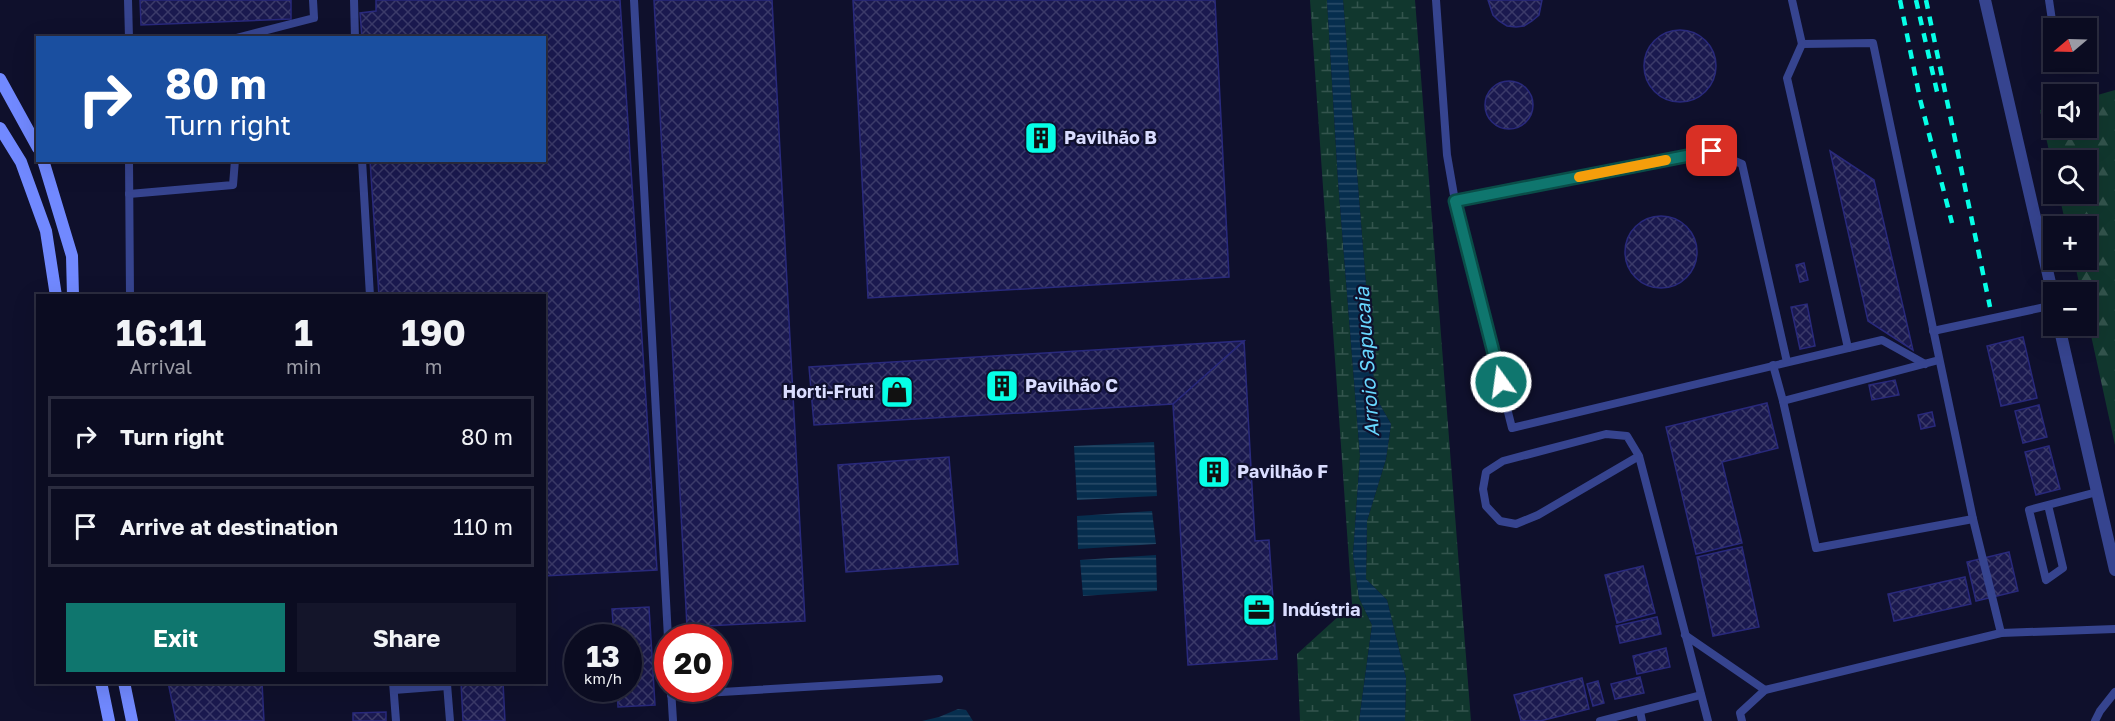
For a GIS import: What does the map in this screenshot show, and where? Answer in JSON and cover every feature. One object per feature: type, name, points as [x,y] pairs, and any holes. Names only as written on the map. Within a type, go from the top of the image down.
[{"type":"main road","points":[[0,79],[36,144]]},
{"type":"main road","points":[[0,128],[21,162],[46,231],[56,294]]},
{"type":"main road","points":[[44,162],[72,256],[73,294]]},
{"type":"main road","points":[[101,684],[109,721]]},
{"type":"main road","points":[[124,684],[132,721]]},
{"type":"street","points":[[1985,0],[2050,282]]},
{"type":"street","points":[[2061,336],[2115,570]]},
{"type":"lane","points":[[128,0],[129,36]]},
{"type":"lane","points":[[244,36],[314,18],[314,0]]},
{"type":"lane","points":[[354,0],[356,36]]},
{"type":"lane","points":[[634,0],[667,624]]},
{"type":"lane","points":[[1436,0],[1447,155],[1455,201],[1512,428],[1882,340],[1926,364]]},
{"type":"lane","points":[[1792,0],[1802,44],[1787,78],[1848,348]]},
{"type":"lane","points":[[2049,0],[2052,18]]},
{"type":"lane","points":[[1802,44],[1872,42],[1973,519],[2001,633]]},
{"type":"lane","points":[[1455,201],[1712,151],[1742,164],[1787,362]]},
{"type":"lane","points":[[129,162],[130,294]]},
{"type":"lane","points":[[129,194],[233,185],[235,162]]},
{"type":"lane","points":[[362,162],[370,294]]},
{"type":"lane","points":[[1933,331],[2043,307]]},
{"type":"lane","points":[[1783,401],[1939,360]]},
{"type":"lane","points":[[1773,365],[1816,548],[1973,519]]},
{"type":"lane","points":[[1640,456],[1538,515],[1516,524],[1500,521],[1486,506],[1483,489],[1486,472],[1503,462],[1606,434],[1627,436],[1640,456],[1708,721]]},
{"type":"lane","points":[[2048,505],[2063,568],[2046,579],[2029,510],[2097,492]]},
{"type":"lane","points":[[1742,721],[1740,713],[1765,690],[2001,633],[2115,629]]},
{"type":"lane","points":[[1685,635],[1765,690]]},
{"type":"lane","points":[[732,689],[939,679]]},
{"type":"lane","points":[[396,721],[394,686],[447,684],[450,721]]},
{"type":"lane","points":[[2096,721],[2100,711],[2115,692]]},
{"type":"lane","points":[[1600,721],[1701,695]]},
{"type":"lane","points":[[672,702],[673,721]]},
{"type":"lane","points":[[1640,711],[1642,721]]},
{"type":"green space","points":[[1310,0],[1327,0],[1338,181],[1360,456],[1353,555],[1359,598],[1372,625],[1359,721],[1300,721],[1297,654],[1352,604]]},
{"type":"green space","points":[[1343,0],[1415,0],[1471,721],[1405,721],[1406,678],[1387,600],[1366,579],[1367,521],[1386,459],[1391,424],[1375,396]]},
{"type":"green space","points":[[2115,90],[2115,445],[2091,336],[2097,336],[2097,282],[2079,282],[2076,270],[2097,270],[2097,216],[2064,216],[2061,204],[2097,204],[2097,150],[2049,150],[2046,138],[2097,138],[2097,95]]},
{"type":"water","name":"Arroio Sapucaia","points":[[1327,0],[1343,0],[1375,396],[1391,424],[1386,459],[1367,521],[1366,579],[1387,600],[1406,678],[1405,721],[1359,721],[1372,625],[1359,598],[1353,555],[1360,456],[1338,181]]},
{"type":"water","points":[[1154,442],[1157,496],[1077,500],[1074,446]]},
{"type":"water","points":[[1152,511],[1156,544],[1078,549],[1077,516]]},
{"type":"water","points":[[1156,555],[1157,591],[1083,596],[1080,560]]},
{"type":"water","points":[[958,709],[966,710],[973,721],[922,721],[939,717]]},
{"type":"building","points":[[140,0],[291,0],[291,19],[141,25]]},
{"type":"building","points":[[376,0],[620,0],[657,570],[546,576],[546,294],[379,294],[370,162],[546,162],[546,36],[362,36],[360,13],[376,11]]},
{"type":"building","points":[[654,0],[772,0],[805,621],[732,625],[687,624]]},
{"type":"building","name":"Pavilhão B","points":[[853,0],[1215,0],[1229,277],[868,298]]},
{"type":"building","points":[[1488,0],[1542,0],[1539,15],[1524,26],[1516,27],[1507,26],[1499,21],[1493,15]]},
{"type":"building","points":[[1680,30],[1700,36],[1710,46],[1716,66],[1710,86],[1700,96],[1680,102],[1660,96],[1650,86],[1644,66],[1650,46],[1660,36]]},
{"type":"building","points":[[1509,81],[1526,88],[1533,105],[1526,122],[1509,129],[1492,122],[1485,105],[1492,88]]},
{"type":"building","points":[[1830,151],[1874,180],[1913,350],[1868,321]]},
{"type":"building","points":[[1661,216],[1681,222],[1691,232],[1697,252],[1691,272],[1681,282],[1661,288],[1641,282],[1631,272],[1625,252],[1631,232],[1641,222]]},
{"type":"building","points":[[1804,263],[1808,280],[1800,282],[1796,265]]},
{"type":"building","points":[[1807,304],[1815,346],[1800,349],[1791,307]]},
{"type":"building","points":[[2023,337],[2037,398],[2001,406],[1987,346]]},
{"type":"building","name":"Pavilhão C","points":[[1244,341],[1173,404],[814,425],[809,367]]},
{"type":"building","name":"Pavilhão F","points":[[1244,341],[1255,541],[1269,540],[1277,659],[1188,665],[1173,404]]},
{"type":"building","points":[[1895,380],[1899,395],[1872,400],[1869,385]]},
{"type":"building","points":[[1767,403],[1778,448],[1722,462],[1742,543],[1696,554],[1666,427]]},
{"type":"building","points":[[2039,405],[2047,437],[2023,443],[2015,411]]},
{"type":"building","points":[[1932,412],[1935,426],[1921,429],[1918,415]]},
{"type":"building","points":[[2049,446],[2060,489],[2036,495],[2025,452]]},
{"type":"building","points":[[949,457],[958,564],[846,572],[838,465]]},
{"type":"building","points":[[1742,547],[1759,627],[1713,636],[1697,557]]},
{"type":"building","points":[[2009,552],[2018,591],[1976,601],[1967,562]]},
{"type":"building","points":[[1643,566],[1655,613],[1617,623],[1605,575]]},
{"type":"building","points":[[1965,577],[1971,604],[1894,621],[1888,594]]},
{"type":"building","points":[[649,607],[655,705],[618,707],[618,702],[642,702],[642,624],[613,624],[612,609]]},
{"type":"building","points":[[1657,617],[1661,634],[1620,643],[1616,626]]},
{"type":"building","points":[[1666,648],[1670,667],[1637,674],[1633,656]]},
{"type":"building","points":[[1640,677],[1644,693],[1615,699],[1611,684]]},
{"type":"building","points":[[1582,678],[1589,709],[1540,721],[1521,721],[1514,695]]},
{"type":"building","points":[[1598,681],[1604,703],[1593,706],[1587,684]]},
{"type":"building","points":[[168,684],[262,684],[264,721],[176,721]]},
{"type":"building","points":[[461,684],[503,684],[505,721],[463,721]]},
{"type":"building","points":[[386,712],[386,721],[353,721],[353,713]]},
{"type":"railway","points":[[1900,0],[1920,99],[1952,223]]},
{"type":"railway","points":[[1916,0],[1938,96]]},
{"type":"railway","points":[[1926,0],[1990,307]]},
{"type":"slow traffic","points":[[1579,177],[1666,160]]},
{"type":"place","name":"Pavilhão B","points":[[1041,138]]},
{"type":"place","name":"Pavilhão C","points":[[1002,386]]},
{"type":"place","name":"Horti-Fruti","points":[[897,392]]},
{"type":"place","name":"Pavilhão F","points":[[1214,472]]},
{"type":"place","name":"Indústria","points":[[1259,610]]},
{"type":"route","points":[[1501,382],[1455,201],[1712,151]]}]
